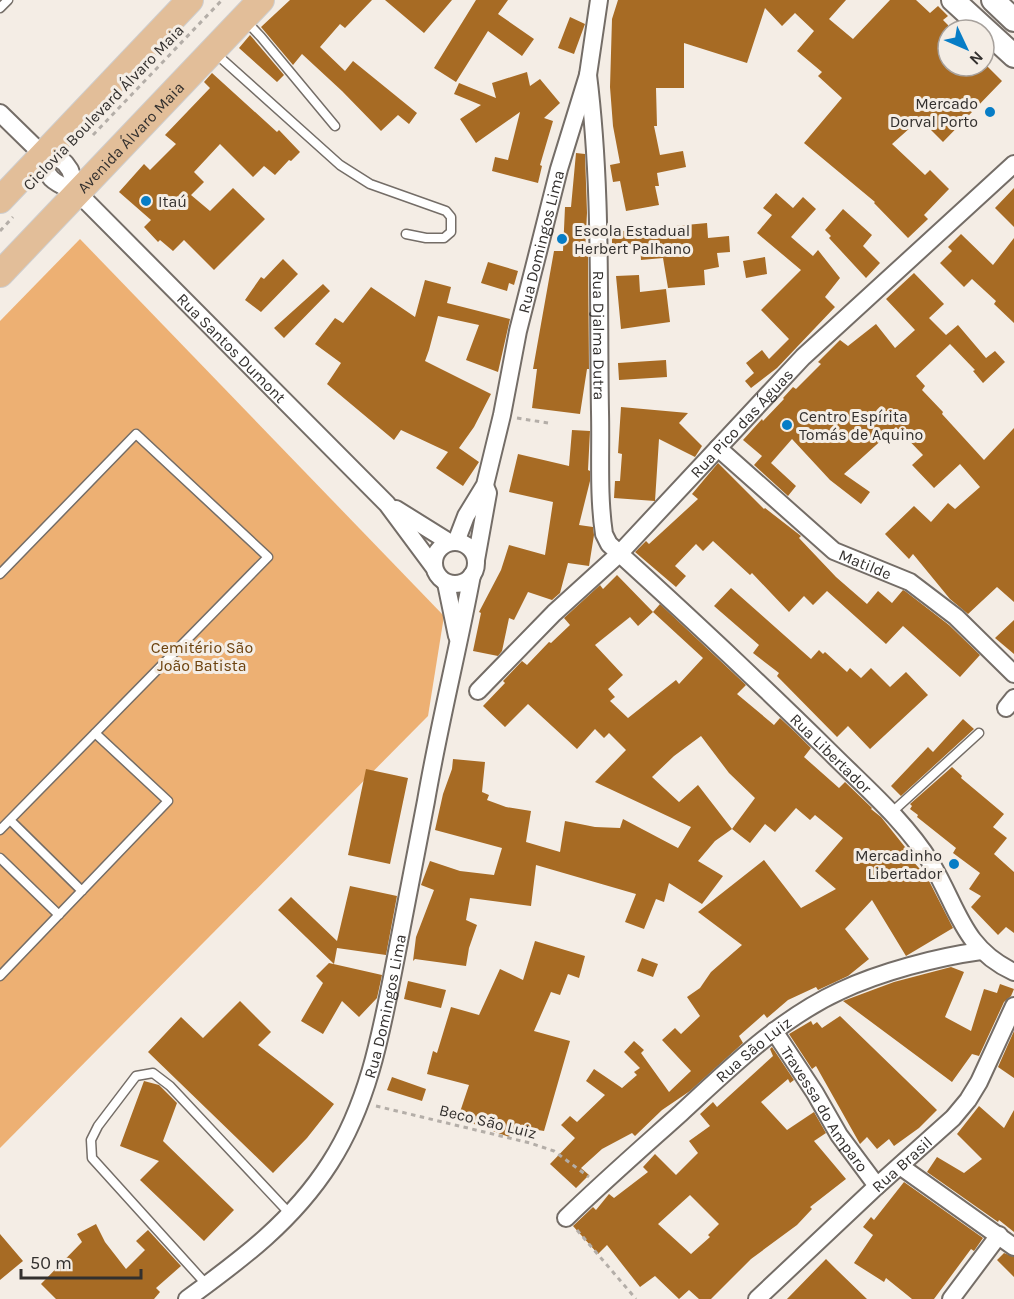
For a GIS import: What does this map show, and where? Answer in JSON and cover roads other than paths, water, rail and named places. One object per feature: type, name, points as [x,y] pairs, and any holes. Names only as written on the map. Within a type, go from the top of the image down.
[{"type":"main road","points":[[7,208],[43,155],[190,0]]},
{"type":"main road","name":"Avenida Álvaro Maia","points":[[0,274],[261,0]]},
{"type":"main road","points":[[953,0],[1014,56]]},
{"type":"main road","points":[[993,0],[1014,20]]},
{"type":"street","name":"Rua Domingos Lima","points":[[452,542],[485,485],[521,320],[559,169],[588,75],[599,0]]},
{"type":"street","name":"Rua Djalma Dutra","points":[[588,75],[596,140],[602,523],[609,544],[620,554]]},
{"type":"street","name":"Rua Santos Dumont","points":[[0,113],[43,155],[44,169],[50,178],[78,193],[387,504],[434,566]]},
{"type":"street","name":"Rua Pico das Águas","points":[[478,691],[555,613],[620,554],[803,357],[1014,164]]},
{"type":"street","name":"Matilde","points":[[718,448],[834,551],[910,582],[956,617],[1014,674]]},
{"type":"street","name":"Rua Domingos Lima","points":[[187,1299],[254,1248],[291,1215],[331,1162],[361,1100],[374,1061],[384,1018],[431,768],[474,568],[488,494],[485,485]]},
{"type":"street","name":"Rua Santos Dumont","points":[[387,504],[452,542]]},
{"type":"street","points":[[452,542],[470,547],[474,568],[461,584],[446,583],[435,573],[437,551],[452,542]]},
{"type":"street","name":"Rua Libertador","points":[[620,554],[785,706],[890,813],[932,863],[962,923],[981,951],[1014,972]]},
{"type":"street","name":"Rua Domingos Lima","points":[[446,583],[459,646]]},
{"type":"street","name":"Rua São Luiz","points":[[566,1218],[735,1063],[774,1031],[840,991],[876,977],[981,951]]},
{"type":"street","name":"Rua Brasil","points":[[757,1299],[877,1186],[941,1130],[968,1100],[979,1082],[1014,1006]]},
{"type":"street","name":"Travessa do Amparo","points":[[774,1031],[805,1077],[839,1135],[877,1186]]},
{"type":"street","points":[[900,1166],[1014,1247]]},
{"type":"street","points":[[951,1299],[999,1235]]},
{"type":"lane","points":[[0,8],[8,0]]},
{"type":"lane","points":[[243,19],[261,37],[335,126]]},
{"type":"lane","points":[[213,52],[340,165],[370,184],[446,211],[451,217],[451,232],[444,238],[426,238],[406,234]]},
{"type":"lane","points":[[0,574],[136,434],[268,557],[0,830]]},
{"type":"lane","points":[[0,976],[168,801],[95,733]]},
{"type":"lane","points":[[890,813],[979,733]]},
{"type":"lane","points":[[10,820],[82,891]]},
{"type":"lane","points":[[0,858],[59,915]]},
{"type":"lane","points":[[206,1284],[92,1158],[91,1140],[98,1126],[136,1076],[153,1073],[170,1086],[291,1215]]},
{"type":"place","name":"Mercado Dorval Porto","points":[[990,112]]},
{"type":"place","name":"Itaú","points":[[146,201]]},
{"type":"place","name":"Escola Estadual Herbert Palhano","points":[[562,239]]},
{"type":"place","name":"Centro Espírita Tomás de Aquino","points":[[787,425]]},
{"type":"place","name":"Mercadinho Libertador","points":[[954,864]]},
{"type":"park label","name":"Cemitério São João Batista","points":[[202,656]]}]
